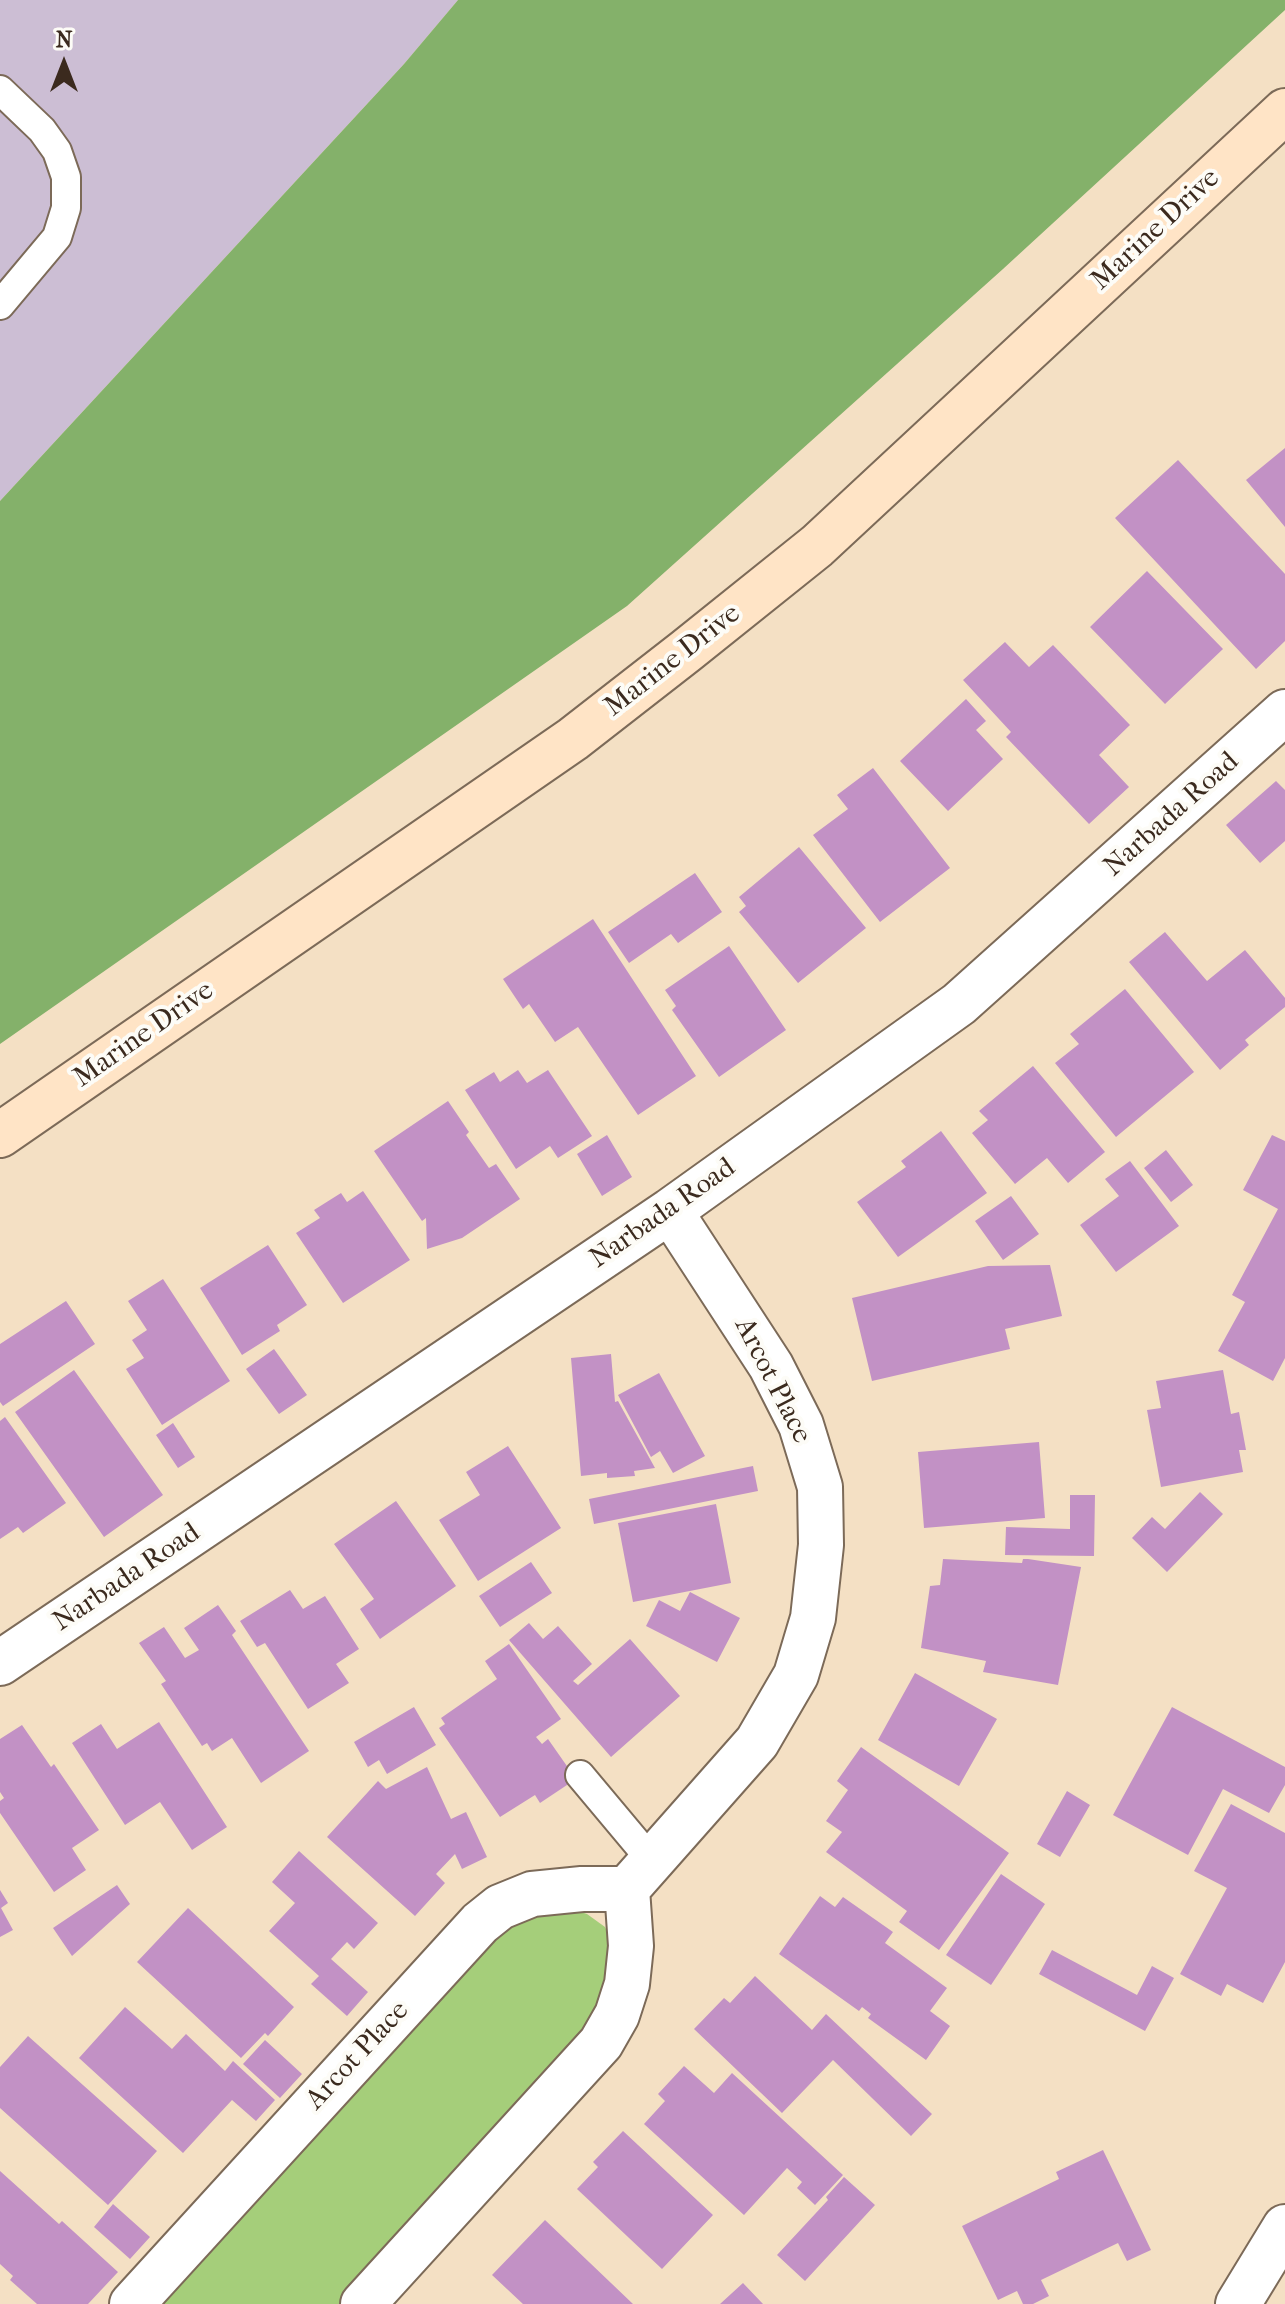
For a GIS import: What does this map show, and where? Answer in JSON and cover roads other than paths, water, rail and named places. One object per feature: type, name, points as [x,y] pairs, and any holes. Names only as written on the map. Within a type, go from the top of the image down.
[{"type":"street","name":"Marine Drive","points":[[0,1135],[573,739],[686,651],[817,546],[1285,111]]},
{"type":"street","name":"Narbada Road","points":[[0,1663],[670,1211],[959,1004],[1285,712]]},
{"type":"street","name":"Arcot Place","points":[[132,2304],[480,1923],[500,1907],[532,1894],[582,1889],[639,1875],[757,1742],[796,1675],[813,1618],[821,1545],[820,1487],[801,1425],[771,1366],[670,1211]]},
{"type":"street","points":[[363,2304],[601,2043],[617,2015],[627,1984],[639,1875]]},
{"type":"street","points":[[1238,2304],[1285,2227]]},
{"type":"lane","points":[[0,90],[42,130],[57,151],[66,177],[66,208],[57,237],[0,305]]},
{"type":"lane","points":[[580,1775],[639,1875]]}]
